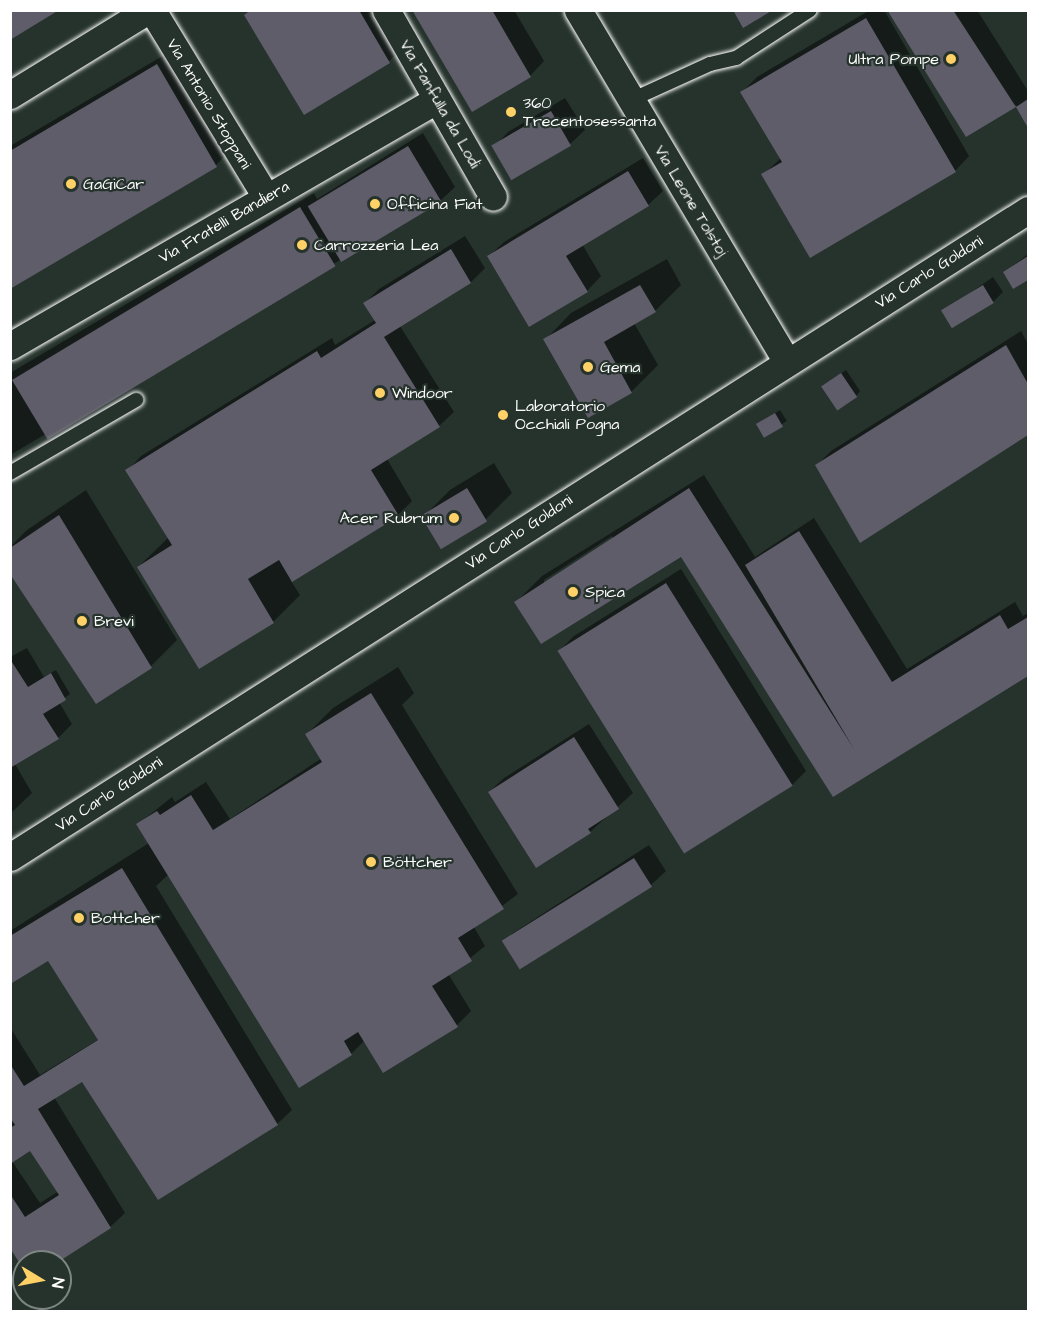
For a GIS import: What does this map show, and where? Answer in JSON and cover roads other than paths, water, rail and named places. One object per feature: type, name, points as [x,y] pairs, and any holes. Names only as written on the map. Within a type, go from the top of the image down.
[{"type":"street","points":[[10,95],[150,10]]},
{"type":"street","name":"Via Antonio Stoppani","points":[[150,10],[266,197]]},
{"type":"street","name":"Via Fanfulla da Lodi","points":[[386,10],[493,197]]},
{"type":"street","name":"Via Leone Tolstoj","points":[[578,10],[786,362]]},
{"type":"street","name":"Via Fratelli Bandiera","points":[[10,346],[437,99]]},
{"type":"street","name":"Via Carlo Goldoni","points":[[10,857],[786,362],[1029,210]]},
{"type":"lane","points":[[631,100],[710,64],[736,58],[810,10]]},
{"type":"lane","points":[[10,473],[136,400]]},
{"type":"place","name":"Ultra Pompe","points":[[951,59]]},
{"type":"place","name":"360 Trecentosessanta","points":[[511,112]]},
{"type":"place","name":"GaGiCar","points":[[71,184]]},
{"type":"place","name":"Officina Fiat","points":[[375,204]]},
{"type":"place","name":"Carrozzeria Lea","points":[[302,245]]},
{"type":"place","name":"Gema","points":[[588,367]]},
{"type":"place","name":"Windoor","points":[[380,393]]},
{"type":"place","name":"Laboratorio Occhiali Pogna","points":[[503,415]]},
{"type":"place","name":"Acer Rubrum","points":[[454,518]]},
{"type":"place","name":"Spica","points":[[573,592]]},
{"type":"place","name":"Brevi","points":[[82,621]]},
{"type":"place","name":"Böttcher","points":[[371,862]]},
{"type":"place","name":"Bottcher","points":[[79,918]]}]
